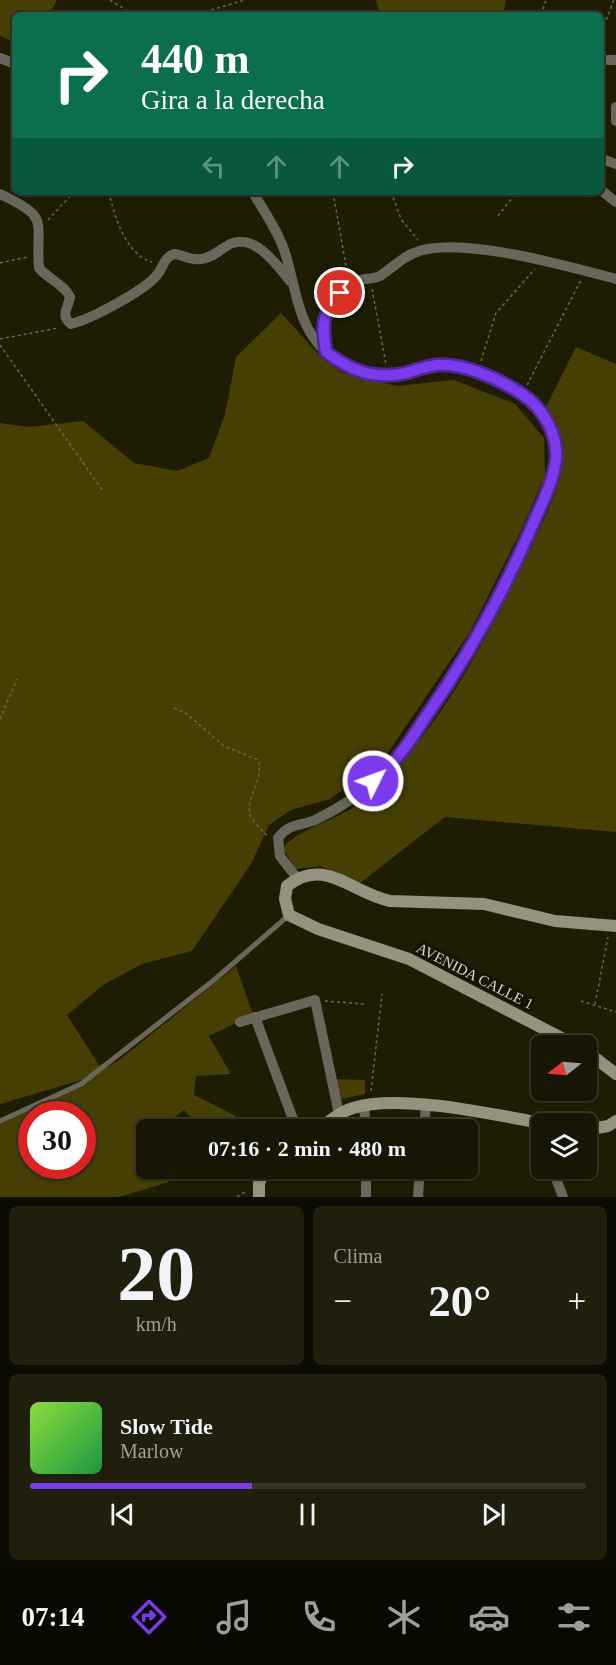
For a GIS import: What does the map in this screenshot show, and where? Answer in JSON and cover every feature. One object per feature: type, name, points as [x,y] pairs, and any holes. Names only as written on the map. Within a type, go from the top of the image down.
[{"type":"street","points":[[616,107],[616,121]]},
{"type":"street","points":[[604,193],[616,202]]},
{"type":"street","points":[[0,194],[34,214],[41,227],[39,268],[45,276],[67,290],[70,297],[64,314],[66,321],[71,324],[126,297],[157,275],[168,257],[174,254],[194,260],[205,259],[232,243],[244,242],[268,254],[292,283]]},
{"type":"street","points":[[255,195],[286,254],[303,319],[313,339],[326,352],[355,371],[388,377],[436,365],[460,367],[477,373],[522,394],[542,411],[554,437],[556,458],[551,481],[539,511],[488,618],[452,680],[387,771],[358,794],[314,821],[296,824],[284,830],[278,838],[277,848],[297,878]]},
{"type":"street","points":[[326,352],[322,324],[328,307],[349,285],[378,277],[415,252],[440,246],[541,262],[616,279]]},
{"type":"street","points":[[290,915],[285,899],[286,886],[304,875],[326,874],[375,898],[390,901],[484,904],[555,921],[616,926]]},
{"type":"street","name":"AVENIDA CALLE 1","points":[[290,915],[318,929],[409,959],[556,1035]]},
{"type":"street","points":[[240,1022],[315,1000],[339,1114]]},
{"type":"street","points":[[255,1017],[293,1119]]},
{"type":"street","points":[[597,1059],[616,1074]]},
{"type":"street","points":[[332,1119],[339,1114],[367,1105],[390,1102],[426,1105],[531,1121]]},
{"type":"street","points":[[366,1119],[367,1105]]},
{"type":"street","points":[[425,1119],[426,1105]]},
{"type":"street","points":[[597,1128],[608,1126],[616,1121]]},
{"type":"street","points":[[254,1193],[261,1179]]},
{"type":"street","points":[[366,1179],[366,1197]]},
{"type":"street","points":[[418,1197],[419,1179]]},
{"type":"street","points":[[556,1179],[563,1197]]},
{"type":"lane","points":[[0,1121],[81,1084],[214,980],[290,915]]},
{"type":"path","points":[[110,0],[129,12]]},
{"type":"path","points":[[204,12],[245,0]]},
{"type":"path","points":[[604,26],[614,0]]},
{"type":"path","points":[[41,227],[71,195]]},
{"type":"path","points":[[110,195],[113,210],[124,235],[144,260],[162,265]]},
{"type":"path","points":[[334,195],[349,285]]},
{"type":"path","points":[[392,195],[401,219],[418,240]]},
{"type":"path","points":[[498,216],[515,195]]},
{"type":"path","points":[[0,263],[38,255]]},
{"type":"path","points":[[477,373],[495,313],[541,262]]},
{"type":"path","points":[[522,394],[585,271]]},
{"type":"path","points":[[370,278],[388,377]]},
{"type":"path","points":[[0,339],[71,324]]},
{"type":"path","points":[[0,345],[103,491]]},
{"type":"path","points":[[0,719],[17,679]]},
{"type":"path","points":[[174,708],[187,714],[224,746],[258,760],[261,769],[256,789],[249,803],[250,817],[277,848]]},
{"type":"path","points":[[596,1004],[608,940]]},
{"type":"path","points":[[367,1105],[382,994]]},
{"type":"path","points":[[315,1000],[364,1004]]},
{"type":"path","points":[[580,1001],[596,1004],[616,1012]]},
{"type":"path","points":[[237,1197],[254,1193]]},
{"type":"shaded area","points":[[0,0],[57,0],[51,12],[12,12],[12,41],[0,36]]},
{"type":"shaded area","points":[[376,0],[506,0],[504,12],[379,12]]},
{"type":"shaded area","points":[[281,313],[320,356],[343,373],[397,386],[454,380],[515,404],[544,438],[545,476],[520,533],[470,632],[383,760],[330,799],[291,810],[269,825],[251,864],[192,951],[142,964],[103,985],[67,1015],[102,1070],[119,1060],[236,966],[253,1015],[209,1036],[231,1074],[196,1076],[194,1095],[236,1116],[233,1119],[192,1119],[184,1110],[172,1119],[136,1119],[136,1179],[167,1179],[169,1182],[119,1197],[0,1197],[0,1120],[18,1111],[18,1179],[96,1179],[96,1101],[39,1101],[85,1079],[0,1104],[0,423],[29,427],[83,421],[134,463],[177,471],[209,458],[225,414],[236,357]]},
{"type":"shaded area","points":[[576,347],[616,364],[616,832],[445,817],[360,883],[320,866],[296,869],[283,849],[298,835],[358,805],[392,773],[437,717],[492,624],[544,519],[557,487],[562,466],[561,449],[557,432],[546,407]]},
{"type":"shaded area","points":[[333,1079],[365,1080],[365,1094],[337,1100]]},
{"type":"route","points":[[340,293],[328,307],[322,324],[326,352],[355,371],[374,375],[388,377],[436,365],[460,367],[482,375],[522,394],[542,411],[554,437],[556,458],[551,481],[522,551],[488,618],[452,680],[398,759],[373,781]]}]
